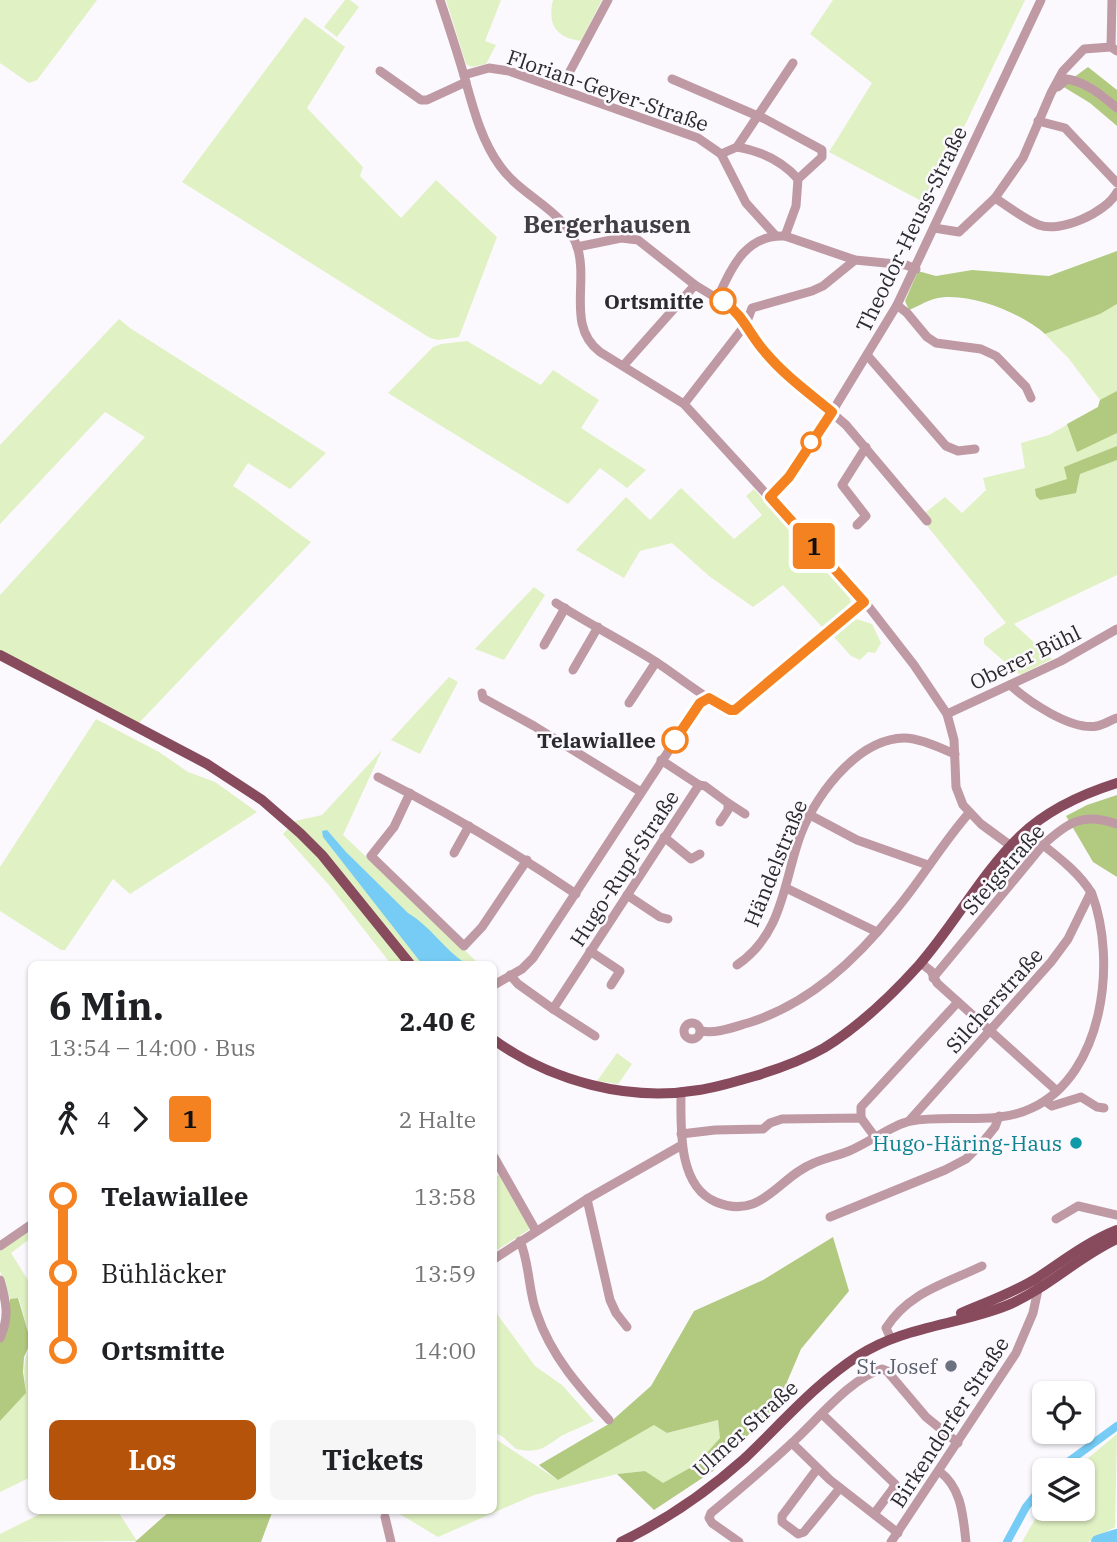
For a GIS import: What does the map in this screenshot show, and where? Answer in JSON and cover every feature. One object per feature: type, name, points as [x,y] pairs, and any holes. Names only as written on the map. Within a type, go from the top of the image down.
[{"type":"main road","points":[[0,655],[206,764],[268,804],[322,855],[408,961]]},
{"type":"main road","points":[[497,1042],[530,1063],[576,1080],[624,1090],[681,1092],[723,1086],[769,1072],[822,1049],[865,1018],[921,963],[1022,834],[1071,801],[1117,783]]},
{"type":"main road","name":"Ulmer Straße","points":[[920,1330],[1004,1295],[1039,1277],[1071,1253],[1117,1230]]},
{"type":"main road","name":"Ulmer Straße","points":[[621,1542],[646,1530],[720,1479],[826,1381],[858,1356],[891,1339],[1005,1306],[1038,1290],[1078,1262],[1117,1240]]},
{"type":"street","points":[[440,0],[484,136],[500,166],[508,176],[559,218],[577,247],[584,335],[593,346],[684,404],[864,602],[914,665],[947,714],[952,729],[956,787],[963,805],[969,813],[1011,846]]},
{"type":"street","points":[[561,88],[608,0]]},
{"type":"street","name":"Theodor-Heuss-Straße","points":[[770,497],[789,477],[897,306],[1041,0]]},
{"type":"street","points":[[934,228],[959,232],[996,198],[1023,158],[1063,71],[1084,48],[1114,49],[1112,0]]},
{"type":"street","points":[[793,63],[737,147],[771,157],[798,179]]},
{"type":"street","name":"Florian-Geyer-Straße","points":[[380,71],[421,100],[427,100],[465,78],[489,68],[497,68],[561,88],[698,138],[721,154],[737,147]]},
{"type":"street","points":[[672,79],[758,116],[820,147],[824,152],[798,179],[796,205],[780,235],[757,240],[744,250],[733,265],[718,298]]},
{"type":"street","points":[[1051,93],[1068,79],[1080,81],[1117,108]]},
{"type":"street","points":[[1038,121],[1065,128],[1117,183]]},
{"type":"street","points":[[721,154],[746,203],[780,235],[855,260],[916,268]]},
{"type":"street","points":[[996,198],[1037,224],[1051,228],[1086,218],[1110,202],[1117,192]]},
{"type":"street","points":[[577,247],[621,237],[638,240],[695,285],[740,315],[766,354],[832,412],[866,447],[928,521]]},
{"type":"street","points":[[684,404],[746,324],[752,308],[780,302],[823,286],[855,260]]},
{"type":"street","points":[[623,366],[695,285]]},
{"type":"street","points":[[897,306],[907,313],[931,340],[981,349],[996,356],[1026,387],[1031,398]]},
{"type":"street","points":[[867,355],[946,446],[958,452],[975,449]]},
{"type":"street","points":[[857,525],[866,516],[842,485],[866,447]]},
{"type":"street","points":[[544,645],[560,606],[656,662],[709,698],[735,710],[864,602]]},
{"type":"street","points":[[573,670],[598,628]]},
{"type":"street","name":"Oberer Bühl","points":[[947,714],[1061,661],[1117,629]]},
{"type":"street","points":[[629,703],[656,662]]},
{"type":"street","points":[[1010,685],[1022,696],[1077,726],[1097,726],[1117,718]]},
{"type":"street","points":[[482,693],[483,698],[641,792]]},
{"type":"street","points":[[497,983],[522,969],[533,958],[661,760],[700,703],[709,698]]},
{"type":"street","name":"Händelstraße","points":[[737,965],[751,955],[769,930],[783,901],[797,843],[810,815],[827,788],[847,766],[884,741],[905,738],[955,754]]},
{"type":"street","name":"Hugo-Rupf-Straße","points":[[553,1009],[699,785],[661,760]]},
{"type":"street","points":[[379,778],[527,860],[576,894]]},
{"type":"street","points":[[699,785],[705,786],[745,814]]},
{"type":"street","points":[[410,793],[394,827],[371,856],[464,946],[489,917],[527,860]]},
{"type":"street","points":[[720,822],[728,810],[728,803]]},
{"type":"street","points":[[701,1031],[735,1027],[756,1021],[805,997],[856,955],[877,932],[895,911],[942,843],[969,813]]},
{"type":"street","points":[[810,815],[858,840],[928,865]]},
{"type":"street","name":"Steigstraße","points":[[933,978],[1043,845],[1058,831],[1082,818],[1117,824]]},
{"type":"street","points":[[454,853],[469,826]]},
{"type":"street","points":[[664,838],[691,859],[700,854]]},
{"type":"street","points":[[681,1092],[682,1140],[689,1172],[704,1195],[713,1201],[737,1207],[758,1203],[808,1166],[850,1150],[909,1121],[999,1116],[1021,1112],[1045,1101],[1057,1091],[1088,1051],[1108,995],[1110,959],[1106,933],[1091,891],[1043,845]]},
{"type":"street","points":[[786,888],[877,932]]},
{"type":"street","name":"Silcherstraße","points":[[909,1121],[1061,949],[1091,891]]},
{"type":"street","points":[[627,895],[660,917],[668,919]]},
{"type":"street","points":[[590,951],[620,971],[611,985]]},
{"type":"street","points":[[921,963],[958,1002],[1057,1091]]},
{"type":"street","points":[[509,975],[553,1009],[595,1036]]},
{"type":"street","points":[[875,1137],[862,1118],[862,1107],[958,1002]]},
{"type":"street","points":[[1045,1101],[1052,1106],[1081,1097],[1097,1107],[1104,1108]]},
{"type":"street","points":[[830,1217],[966,1159],[982,1143],[999,1116]]},
{"type":"street","points":[[497,1257],[682,1140],[715,1130],[763,1129],[782,1119],[862,1118]]},
{"type":"street","points":[[497,1162],[536,1231]]},
{"type":"street","points":[[587,1199],[610,1300],[616,1313],[628,1327]]},
{"type":"street","points":[[1056,1219],[1079,1206],[1117,1215]]},
{"type":"street","points":[[0,1246],[28,1227]]},
{"type":"street","points":[[520,1241],[525,1251],[528,1283],[536,1313],[549,1343],[571,1378],[609,1420]]},
{"type":"street","points":[[891,1339],[886,1328],[896,1311],[913,1297],[982,1266]]},
{"type":"street","name":"Birkendorfer Straße","points":[[891,1542],[1016,1353],[1033,1313],[1039,1277]]},
{"type":"street","points":[[0,1280],[7,1311],[0,1338]]},
{"type":"street","points":[[739,1542],[712,1523],[709,1517],[866,1376],[882,1369],[887,1371],[926,1417],[958,1443]]},
{"type":"street","points":[[822,1414],[895,1484],[874,1514]]},
{"type":"street","points":[[792,1443],[817,1469],[898,1533]]},
{"type":"street","points":[[817,1469],[781,1519],[795,1538],[804,1532],[840,1488]]},
{"type":"street","points":[[939,1471],[947,1476],[961,1503],[965,1515],[966,1542]]},
{"type":"street","points":[[385,1517],[391,1542]]},
{"type":"green space","points":[[0,0],[97,0],[37,80],[29,83],[0,63]]},
{"type":"green space","points":[[345,0],[350,0],[359,7],[337,37],[324,27]]},
{"type":"green space","points":[[446,0],[501,0],[485,41],[496,45],[486,64],[472,67],[466,64]]},
{"type":"green space","points":[[553,0],[602,0],[581,41],[565,37],[555,28],[551,16]]},
{"type":"green space","points":[[833,0],[1025,0],[927,204],[829,152],[872,83],[810,34]]},
{"type":"green space","points":[[305,17],[345,47],[307,108],[363,167],[360,176],[401,218],[436,180],[497,237],[459,337],[438,340],[430,338],[182,182]]},
{"type":"green space","points":[[1088,67],[1117,90],[1117,126],[1090,103],[1062,86]]},
{"type":"green space","points":[[1117,251],[1117,304],[1100,314],[1045,334],[1008,311],[977,301],[947,297],[931,300],[909,310],[905,301],[918,271],[936,276],[972,270],[1049,276]]},
{"type":"green space","points":[[1117,304],[1117,575],[1014,624],[1052,659],[1020,675],[984,644],[984,638],[1006,623],[928,527],[926,512],[945,497],[962,513],[986,490],[983,478],[1025,468],[1021,443],[1049,435],[1098,407],[1100,400],[1069,359],[1045,334],[1100,314]]},
{"type":"green space","points":[[119,319],[326,453],[290,489],[248,463],[233,486],[311,542],[138,724],[0,650],[0,595],[145,437],[105,412],[0,524],[0,445]]},
{"type":"green space","points":[[467,341],[541,385],[553,370],[599,400],[581,428],[646,470],[627,488],[600,468],[568,504],[388,393],[433,347]]},
{"type":"green space","points":[[1117,391],[1117,433],[1077,452],[1067,424],[1098,407],[1100,400]]},
{"type":"green space","points":[[1117,446],[1117,460],[1080,474],[1076,493],[1040,500],[1036,496],[1035,489],[1067,479],[1064,467]]},
{"type":"green space","points":[[681,488],[734,539],[762,515],[746,496],[754,489],[849,597],[851,602],[847,609],[825,630],[783,585],[753,607],[709,576],[672,543],[640,551],[624,578],[576,550],[626,497],[650,520]]},
{"type":"green space","points":[[534,587],[545,595],[504,660],[475,649]]},
{"type":"green space","points":[[856,619],[872,624],[881,643],[875,653],[868,652],[860,660],[851,656],[834,637]]},
{"type":"green space","points":[[449,677],[458,682],[420,754],[391,740]]},
{"type":"green space","points":[[96,719],[159,752],[188,772],[215,782],[257,812],[130,894],[113,879],[65,950],[61,950],[0,911],[0,867]]},
{"type":"green space","points":[[382,750],[343,835],[476,961],[389,961],[329,885],[283,834],[295,821],[322,815]]},
{"type":"green space","points":[[1117,795],[1117,877],[1093,862],[1066,816],[1087,805]]},
{"type":"green space","points":[[617,1053],[632,1064],[618,1084],[597,1081]]},
{"type":"green space","points":[[501,1174],[530,1229],[497,1250],[497,1176]]},
{"type":"green space","points":[[28,1229],[28,1240],[11,1253],[28,1280],[28,1331],[19,1298],[10,1299],[0,1271],[0,1251]]},
{"type":"green space","points":[[833,1237],[849,1291],[801,1349],[787,1382],[791,1391],[713,1471],[654,1510],[617,1474],[645,1471],[663,1483],[697,1464],[720,1438],[718,1420],[667,1433],[654,1425],[558,1480],[539,1465],[607,1425],[651,1386],[694,1311],[763,1280]]},
{"type":"green space","points":[[18,1298],[28,1332],[23,1372],[26,1393],[0,1421],[0,1342],[8,1323],[10,1299]]},
{"type":"green space","points":[[497,1314],[535,1366],[562,1385],[594,1421],[531,1451],[516,1449],[497,1434]]},
{"type":"green space","points":[[28,1350],[28,1478],[0,1492],[0,1421],[26,1393],[25,1362]]},
{"type":"green space","points":[[718,1420],[721,1438],[697,1464],[663,1484],[645,1471],[617,1474],[534,1495],[497,1511],[497,1440],[558,1480],[654,1424],[667,1433]]},
{"type":"green space","points":[[1117,1434],[1115,1527],[1088,1542],[1022,1542],[1034,1521],[1095,1521],[1095,1458],[1088,1458]]},
{"type":"green space","points":[[40,1514],[120,1514],[137,1541],[0,1542],[0,1534]]},
{"type":"green space","points":[[166,1514],[272,1514],[261,1542],[135,1542]]},
{"type":"green space","points":[[400,1514],[491,1514],[438,1537]]},
{"type":"water","points":[[327,830],[408,913],[462,961],[420,961],[323,837],[322,831]]},
{"type":"waterway","points":[[1073,1458],[1117,1426]]},
{"type":"waterway","points":[[1007,1542],[1032,1499]]},
{"type":"waterway","points":[[1098,1542],[1117,1536]]},
{"type":"bus line","name":"1","points":[[675,740],[700,703],[709,698],[730,710],[742,706],[864,602],[770,497],[789,477],[832,412],[777,365],[757,344],[740,315],[723,301]]},
{"type":"place","name":"Ortsmitte","points":[[723,301]]},
{"type":"place","name":"Telawiallee","points":[[675,740]]},
{"type":"place","name":"Hugo-Häring-Haus","points":[[1076,1143]]},
{"type":"place","name":"St. Josef","points":[[951,1366]]},
{"type":"district","name":"Bergerhausen","points":[[607,224]]}]
